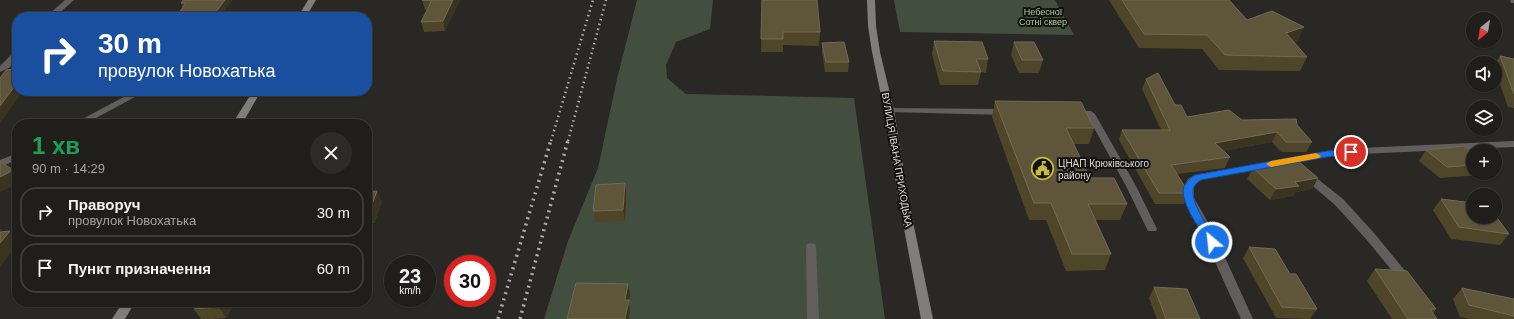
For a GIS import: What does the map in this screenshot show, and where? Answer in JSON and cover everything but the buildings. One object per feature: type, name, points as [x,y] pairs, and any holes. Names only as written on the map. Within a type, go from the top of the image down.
[{"type":"main road","points":[[305,12],[312,0]]},
{"type":"main road","name":"ВУЛИЦЯ ІВАНА ПРИХОДЬКА","points":[[871,0],[872,26],[889,110],[904,202],[927,319]]},
{"type":"main road","points":[[240,119],[254,96]]},
{"type":"main road","points":[[118,319],[126,307]]},
{"type":"street","points":[[56,12],[70,0]]},
{"type":"street","points":[[0,69],[6,66],[12,59]]},
{"type":"street","points":[[88,119],[132,96]]},
{"type":"street","points":[[1247,319],[1207,231],[1193,208],[1189,198],[1188,191],[1192,181],[1198,177],[1327,154],[1360,151],[1514,144]]},
{"type":"street","points":[[0,164],[12,158]]},
{"type":"street","points":[[1290,160],[1344,208],[1370,236],[1416,292]]},
{"type":"lane","points":[[889,110],[1012,112]]},
{"type":"lane","points":[[1067,113],[1091,114],[1131,186],[1152,229]]},
{"type":"lane","points":[[811,247],[813,319]]},
{"type":"green space","points":[[637,0],[713,0],[710,29],[676,42],[666,65],[667,78],[686,94],[854,98],[885,319],[544,319],[568,241],[598,168],[617,79]]},
{"type":"green space","name":"Небесної Сотні сквер","points":[[894,0],[1055,0],[1074,35],[900,32]]},
{"type":"railway","points":[[551,141],[593,0]]},
{"type":"railway","points":[[568,141],[606,0]]},
{"type":"railway","points":[[498,319],[551,140]]},
{"type":"railway","points":[[520,319],[568,140]]},
{"type":"slow traffic","points":[[1271,164],[1316,156]]},
{"type":"place","name":"ЦНАП Крюківського району","points":[[1042,169]]},
{"type":"route","points":[[1212,242],[1189,198],[1189,186],[1192,181],[1198,177],[1327,154],[1351,152]]}]
